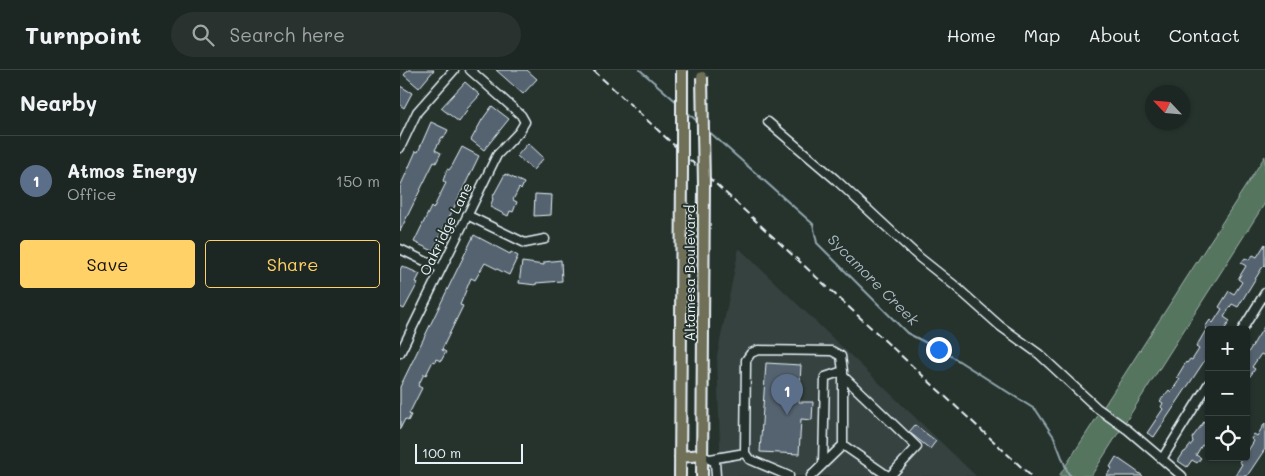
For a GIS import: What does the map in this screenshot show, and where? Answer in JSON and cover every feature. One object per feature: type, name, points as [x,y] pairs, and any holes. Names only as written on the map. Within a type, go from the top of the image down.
[{"type":"main road","name":"Altamesa Boulevard","points":[[680,476],[682,70]]},
{"type":"main road","name":"Altamesa Boulevard","points":[[702,74],[706,457],[702,476]]},
{"type":"main road","points":[[680,457],[706,457]]},
{"type":"street","points":[[400,148],[417,112],[454,70]]},
{"type":"street","name":"Oakridge Lane","points":[[400,353],[497,155],[526,122],[521,115],[470,70]]},
{"type":"street","points":[[768,122],[835,179],[920,258],[1000,326],[1039,354],[1097,408],[1128,430],[1182,476]]},
{"type":"street","points":[[467,215],[525,243],[545,239]]},
{"type":"street","points":[[400,249],[441,269]]},
{"type":"street","points":[[1244,326],[1265,293]]},
{"type":"street","points":[[789,476],[749,459],[745,453],[746,360],[751,353],[758,350],[832,352],[841,356],[843,374],[843,444],[811,476]]},
{"type":"street","points":[[823,464],[825,377],[843,374]]},
{"type":"street","points":[[843,374],[917,448],[889,476],[843,444]]},
{"type":"street","points":[[1162,459],[1205,389]]},
{"type":"street","points":[[706,457],[745,453]]},
{"type":"street","points":[[706,457],[715,462],[716,476]]},
{"type":"shaded area","points":[[739,248],[976,476],[721,476],[717,356]]},
{"type":"green space","points":[[1265,156],[1265,203],[1091,476],[1059,476]]},
{"type":"building","points":[[408,70],[434,70],[419,88],[404,75]]},
{"type":"building","points":[[496,70],[527,70],[537,79],[523,94]]},
{"type":"building","points":[[465,82],[480,95],[466,110],[459,122],[441,108]]},
{"type":"building","points":[[400,86],[412,93],[404,108],[400,105]]},
{"type":"building","points":[[492,106],[509,119],[484,150],[471,140]]},
{"type":"building","points":[[431,122],[448,130],[435,150],[441,153],[436,163],[434,162],[400,231],[400,187]]},
{"type":"building","points":[[528,143],[544,158],[533,170],[517,156]]},
{"type":"building","points":[[462,147],[479,156],[433,251],[414,242],[431,207],[433,209],[446,183],[443,181],[447,169],[449,170],[452,166]]},
{"type":"building","points":[[505,174],[524,183],[513,200],[517,202],[513,212],[510,211],[508,216],[490,207],[492,198]]},
{"type":"building","points":[[535,194],[552,195],[551,215],[534,216]]},
{"type":"building","points":[[474,235],[510,254],[511,252],[518,256],[509,275],[485,263],[475,280],[471,278],[460,305],[463,306],[443,347],[442,350],[446,352],[441,361],[436,359],[435,362],[433,361],[426,375],[424,374],[418,386],[422,388],[409,414],[411,415],[408,421],[405,419],[400,429],[400,387]]},
{"type":"building","points":[[1265,244],[1265,265],[1238,307],[1232,304],[1224,317],[1230,321],[1227,326],[1206,326],[1210,320],[1213,323],[1222,309],[1219,307],[1229,291],[1234,294],[1242,282],[1238,279],[1246,266],[1241,263],[1245,258],[1249,260],[1253,255],[1257,257]]},
{"type":"building","points":[[561,260],[562,281],[536,283],[536,285],[519,283],[522,262],[544,265],[544,262]]},
{"type":"building","points":[[402,266],[420,274],[416,282],[418,283],[404,309],[400,307],[400,270]]},
{"type":"building","points":[[1265,325],[1265,356],[1261,354],[1252,367],[1255,369],[1250,376],[1250,349]]},
{"type":"building","points":[[1205,331],[1205,360],[1154,437],[1147,433],[1163,409],[1161,407],[1163,403],[1160,401],[1169,390],[1171,392],[1180,379],[1177,377],[1186,362],[1190,359],[1192,360],[1199,349],[1196,347]]},
{"type":"building","points":[[766,363],[801,365],[799,402],[813,402],[812,420],[801,419],[799,454],[760,452]]},
{"type":"building","points":[[1205,420],[1205,446],[1202,445],[1196,455],[1201,458],[1197,463],[1192,460],[1187,467],[1178,461],[1193,442],[1192,438]]},
{"type":"building","points":[[1265,423],[1265,449],[1247,476],[1235,476],[1242,464],[1240,461],[1250,461],[1250,448],[1254,441],[1251,439],[1254,434],[1257,436]]},
{"type":"building","points":[[915,425],[936,441],[930,449],[909,432]]},
{"type":"building","points":[[1116,457],[1143,476],[1106,476],[1112,468],[1110,467]]},
{"type":"waterway","name":"Sycamore Creek","points":[[640,70],[679,104]]},
{"type":"waterway","name":"Sycamore Creek","points":[[686,111],[699,123]]},
{"type":"waterway","name":"Sycamore Creek","points":[[706,129],[813,224],[817,243],[907,333],[948,354],[1036,410],[1054,437],[1068,473],[1071,476]]},
{"type":"railway","points":[[593,70],[1031,476]]},
{"type":"place","name":"Atmos Energy","points":[[787,415]]}]
